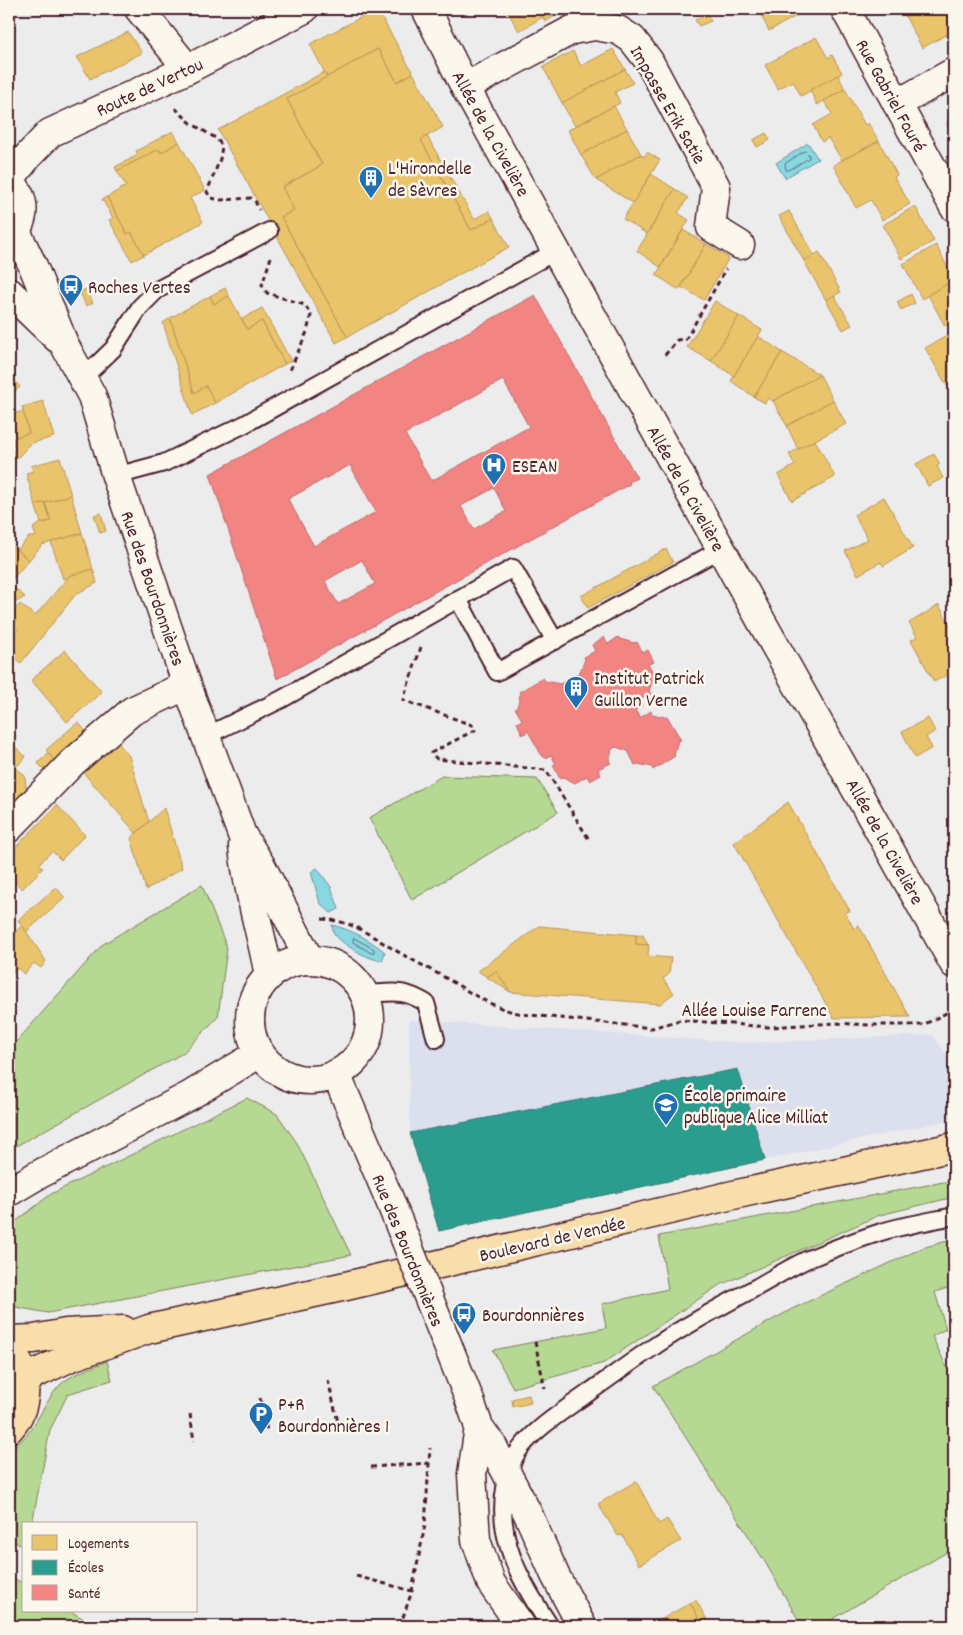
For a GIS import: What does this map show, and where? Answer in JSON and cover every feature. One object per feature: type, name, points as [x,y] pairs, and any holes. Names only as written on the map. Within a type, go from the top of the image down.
[{"type":"main road","name":"Boulevard de Vendée","points":[[25,1386],[31,1375],[71,1357],[149,1329],[346,1286],[733,1195],[954,1147]]},
{"type":"main road","name":"Boulevard de Vendée","points":[[9,1340],[34,1339],[66,1333],[149,1329]]},
{"type":"main road","points":[[9,1348],[17,1359],[25,1386],[22,1406],[9,1430]]},
{"type":"street","points":[[139,9],[188,69]]},
{"type":"street","name":"Route de Vertou","points":[[9,180],[50,133],[188,69],[304,9]]},
{"type":"street","name":"Allée de la Civelière","points":[[426,9],[466,87],[556,251],[954,964]]},
{"type":"street","name":"Rue Gabriel Fauré","points":[[845,9],[954,207]]},
{"type":"street","name":"Impasse Erik Satie","points":[[466,87],[572,30],[595,26],[618,30],[632,39],[649,61],[716,187],[711,227],[740,245]]},
{"type":"street","points":[[897,104],[954,72]]},
{"type":"street","points":[[9,180],[17,189],[22,199],[23,210],[21,221],[12,235]]},
{"type":"street","name":"Rue des Bourdonnières","points":[[12,235],[34,266],[64,344],[92,396],[116,476],[187,685],[242,835],[262,867],[309,959]]},
{"type":"street","name":"Rue des Bourdonnières","points":[[9,292],[64,344]]},
{"type":"street","points":[[9,828],[72,763],[132,712],[187,685]]},
{"type":"street","name":"Rue des Bourdonnières","points":[[242,835],[246,873],[263,940],[269,975]]},
{"type":"street","points":[[309,959],[322,960],[342,968],[358,983],[365,994],[370,1015],[367,1039],[355,1059],[336,1074],[314,1080],[292,1077],[275,1069],[260,1053],[250,1030],[250,1015],[256,991],[269,975],[292,962],[309,959]]},
{"type":"street","points":[[9,1192],[189,1096],[260,1053]]},
{"type":"street","name":"Rue des Bourdonnières","points":[[336,1074],[388,1196],[479,1427],[492,1445],[508,1475],[528,1514],[555,1575],[582,1626]]},
{"type":"street","name":"Rue des Bourdonnières","points":[[479,1427],[472,1474],[476,1540],[491,1583],[521,1626]]},
{"type":"lane","points":[[83,378],[113,348],[140,307],[157,290],[269,231]]},
{"type":"lane","points":[[116,476],[164,463],[242,425],[556,251]]},
{"type":"lane","points":[[458,599],[497,672],[721,549]]},
{"type":"lane","points":[[206,736],[282,699],[513,568],[555,640]]},
{"type":"lane","points":[[365,994],[395,992],[413,995],[426,1003],[436,1039]]},
{"type":"lane","points":[[550,1626],[529,1594],[514,1564],[505,1536],[503,1497],[514,1458],[522,1447],[542,1427],[654,1347],[741,1295],[806,1261],[880,1232],[954,1216]]},
{"type":"path","points":[[666,355],[677,340],[686,339],[740,245]]},
{"type":"path","points":[[433,614],[402,700],[472,725],[475,730],[431,753],[437,759],[546,770],[590,841]]},
{"type":"path","name":"Allée Louise Farrenc","points":[[317,919],[338,920],[368,932],[394,950],[477,997],[504,1010],[522,1014],[652,1028],[680,1020],[769,1027],[836,1023],[870,1025],[923,1024],[954,1009]]},
{"type":"path","points":[[535,1342],[545,1389]]},
{"type":"path","points":[[328,1380],[338,1422]]},
{"type":"path","points":[[260,1398],[267,1431]]},
{"type":"path","points":[[190,1414],[194,1441]]},
{"type":"path","points":[[400,1626],[412,1591],[425,1525],[430,1448]]},
{"type":"path","points":[[371,1468],[429,1463]]},
{"type":"path","points":[[356,1576],[412,1591]]},
{"type":"shaded area","name":"École primaire publique Alice Milliat","points":[[409,1020],[746,1043],[933,1035],[954,1066],[954,1119],[439,1231],[410,1133]]},
{"type":"green space","points":[[442,776],[537,779],[558,812],[412,900],[369,818]]},
{"type":"green space","points":[[202,885],[227,948],[218,1017],[183,1053],[9,1150],[9,1050],[103,944]]},
{"type":"green space","points":[[247,1098],[277,1114],[297,1143],[351,1255],[48,1313],[10,1306],[10,1226],[51,1194]]},
{"type":"green space","points":[[954,1180],[954,1197],[880,1215],[718,1286],[604,1363],[513,1388],[493,1350],[606,1328],[602,1304],[668,1289],[659,1236]]},
{"type":"green space","points":[[954,1239],[954,1286],[935,1292],[946,1329],[932,1336],[954,1383],[954,1548],[821,1626],[802,1626],[765,1562],[653,1386],[792,1309],[922,1248]]},
{"type":"green space","points":[[107,1361],[112,1380],[68,1394],[50,1430],[32,1522],[22,1522],[22,1546],[9,1539],[9,1450],[25,1437],[59,1386],[75,1375]]},
{"type":"green space","points":[[9,1576],[22,1583],[22,1612],[72,1612],[96,1626],[26,1626],[9,1618]]},
{"type":"water","points":[[808,143],[818,159],[785,178],[776,163]]},
{"type":"water","points":[[317,868],[331,887],[339,909],[331,913],[320,903],[311,872]]},
{"type":"water","points":[[332,925],[353,932],[379,947],[385,952],[382,961],[364,955],[345,944],[335,935]]},
{"type":"building: Logements","points":[[377,9],[413,73],[397,82],[378,49],[327,77],[310,44]]},
{"type":"building: Logements","points":[[506,9],[539,9],[543,17],[519,31]]},
{"type":"building: Logements","points":[[539,9],[567,9],[545,22]]},
{"type":"building: Logements","points":[[758,9],[806,9],[807,10],[769,31]]},
{"type":"building: Logements","points":[[901,9],[918,9],[905,16]]},
{"type":"building: Logements","points":[[918,9],[954,9],[954,16],[947,20],[953,31],[922,48],[905,16]]},
{"type":"building: Logements","points":[[707,14],[711,21],[699,26],[695,20]]},
{"type":"building: Logements","points":[[128,32],[142,53],[90,79],[77,57]]},
{"type":"building: Logements","points":[[816,37],[828,58],[832,55],[842,73],[801,96],[793,81],[778,89],[765,65]]},
{"type":"building: Logements","name":"L'Hirondelle de Sèvres","points":[[378,49],[397,82],[413,73],[443,127],[421,140],[471,230],[493,218],[509,247],[347,337],[281,217],[294,210],[282,187],[322,165],[287,99]]},
{"type":"building: Logements","points":[[613,49],[625,69],[562,103],[543,67],[573,51],[581,66]]},
{"type":"building: Logements","points":[[625,69],[633,83],[615,92],[620,103],[575,126],[562,103]]},
{"type":"building: Logements","points":[[324,72],[327,77],[287,99],[322,165],[282,187],[294,210],[281,217],[347,337],[336,343],[218,130]]},
{"type":"building: Logements","points":[[838,75],[845,89],[817,105],[810,90]]},
{"type":"building: Logements","points":[[845,89],[865,125],[868,123],[879,141],[842,160],[828,138],[822,142],[813,125],[832,114],[824,101]]},
{"type":"building: Logements","points":[[954,105],[954,139],[947,125],[952,106]]},
{"type":"building: Logements","points":[[614,106],[627,129],[581,155],[568,130]]},
{"type":"building: Logements","points":[[627,129],[641,154],[596,180],[581,155]]},
{"type":"building: Logements","points":[[173,131],[179,142],[161,153],[159,149],[117,171],[115,167],[138,155],[136,151]]},
{"type":"building: Logements","points":[[766,133],[770,140],[757,147],[753,140]]},
{"type":"building: Logements","points":[[427,136],[474,219],[489,211],[493,218],[471,230],[421,140]]},
{"type":"building: Logements","points":[[879,141],[897,175],[894,177],[910,204],[882,220],[871,200],[856,208],[833,165]]},
{"type":"building: Logements","points":[[179,142],[205,190],[190,198],[203,222],[144,255],[131,232],[127,234],[107,197],[126,186],[117,171],[159,149],[161,153]]},
{"type":"building: Logements","points":[[647,152],[660,160],[633,203],[596,180],[641,154],[644,157]]},
{"type":"building: Logements","points":[[651,174],[675,189],[647,234],[623,219]]},
{"type":"building: Logements","points":[[675,189],[688,198],[678,213],[689,220],[660,267],[637,251]]},
{"type":"building: Logements","points":[[107,197],[127,234],[131,232],[144,255],[132,261],[109,220],[113,218],[102,199]]},
{"type":"building: Logements","points":[[915,206],[934,241],[901,259],[883,225]]},
{"type":"building: Logements","points":[[789,211],[814,255],[804,261],[779,216]]},
{"type":"building: Logements","points":[[683,230],[706,244],[679,290],[656,275]]},
{"type":"building: Logements","points":[[706,244],[729,258],[704,300],[681,287]]},
{"type":"building: Logements","points":[[936,245],[954,280],[922,299],[903,264]]},
{"type":"building: Logements","points":[[819,252],[841,292],[826,300],[804,261]]},
{"type":"building: Logements","points":[[954,280],[954,321],[945,326],[928,295]]},
{"type":"building: Logements","points":[[225,288],[229,296],[214,304],[210,296]]},
{"type":"building: Logements","points":[[86,289],[93,303],[86,306],[80,292]]},
{"type":"building: Logements","points":[[911,294],[915,303],[901,310],[897,302]]},
{"type":"building: Logements","points":[[834,295],[852,325],[843,330],[826,300]]},
{"type":"building: Logements","points":[[210,296],[214,304],[229,296],[247,329],[262,321],[285,364],[215,403],[206,386],[194,393],[170,318]]},
{"type":"building: Logements","points":[[715,301],[739,316],[711,361],[687,347]]},
{"type":"building: Logements","points":[[262,308],[291,361],[285,364],[262,321],[247,329],[242,319]]},
{"type":"building: Logements","points":[[739,316],[762,330],[734,376],[711,361]]},
{"type":"building: Logements","points":[[170,318],[194,393],[206,386],[215,403],[192,415],[163,323]]},
{"type":"building: Logements","points":[[954,332],[954,381],[947,386],[925,348]]},
{"type":"building: Logements","points":[[758,336],[782,352],[754,397],[731,381]]},
{"type":"building: Logements","points":[[782,352],[820,375],[773,401],[768,398],[765,403],[754,397]]},
{"type":"building: Logements","points":[[9,367],[14,373],[10,376],[20,387],[9,396]]},
{"type":"building: Logements","points":[[820,375],[833,400],[787,426],[773,401]]},
{"type":"building: Logements","points":[[833,400],[846,424],[798,449],[787,426]]},
{"type":"building: Logements","points":[[43,401],[54,437],[32,443],[17,458],[10,453],[16,449],[10,443],[16,437],[29,433],[22,407]]},
{"type":"building: Logements","points":[[23,411],[29,433],[16,437],[10,415]]},
{"type":"building: Logements","points":[[815,440],[835,477],[792,501],[778,475],[795,465],[789,454]]},
{"type":"building: Logements","points":[[934,454],[940,464],[937,466],[943,478],[928,486],[916,464]]},
{"type":"building: Logements","points":[[60,458],[71,495],[35,504],[26,473],[33,471],[31,466]]},
{"type":"building: Logements","points":[[71,495],[82,533],[42,545],[29,560],[17,550],[29,537],[36,537],[33,528],[41,523],[51,521],[45,503]]},
{"type":"building: Logements","points":[[884,497],[913,548],[883,566],[881,562],[858,575],[845,551],[868,539],[854,515]]},
{"type":"building: Logements","points":[[45,503],[51,521],[41,523],[35,504]]},
{"type":"building: Logements","points":[[101,513],[106,531],[100,533],[94,515]]},
{"type":"building: Logements","points":[[82,533],[93,569],[63,579],[51,542]]},
{"type":"building: Logements","points":[[9,545],[29,560],[9,583]]},
{"type":"building: Logements","points":[[666,549],[673,562],[588,608],[581,596]]},
{"type":"building: Logements","points":[[93,569],[97,583],[76,594],[21,663],[9,653],[9,640],[18,629],[9,621],[9,616],[20,604],[35,616],[69,576]]},
{"type":"building: Logements","points":[[9,583],[25,597],[9,606]]},
{"type":"building: Logements","points":[[939,605],[954,633],[954,671],[934,682],[911,640],[917,637],[909,623]]},
{"type":"building: Logements","points":[[65,650],[102,692],[67,722],[31,680]]},
{"type":"building: Logements","points":[[928,718],[935,731],[926,737],[932,748],[915,758],[902,732]]},
{"type":"building: Logements","points":[[78,722],[88,734],[56,762],[46,750]]},
{"type":"building: Logements","points":[[116,740],[129,756],[149,822],[136,833],[81,770]]},
{"type":"building: Logements","points":[[9,741],[26,757],[16,767],[25,776],[26,789],[9,807]]},
{"type":"building: Logements","points":[[48,753],[56,762],[50,764],[44,770],[38,763]]},
{"type":"building: Logements","points":[[788,802],[850,911],[845,912],[854,929],[858,927],[858,924],[910,1017],[834,1018],[734,843]]},
{"type":"building: Logements","points":[[57,805],[85,835],[61,860],[52,851],[39,864],[43,868],[22,889],[9,876],[9,854]]},
{"type":"building: Logements","points":[[164,808],[182,868],[146,890],[131,838]]},
{"type":"building: Logements","points":[[56,887],[65,898],[26,932],[18,920]]},
{"type":"building: Logements","points":[[22,925],[46,961],[41,968],[34,963],[24,974],[17,968],[9,979],[9,940]]},
{"type":"building: Logements","points":[[539,926],[636,935],[636,944],[649,945],[648,956],[671,958],[669,974],[663,979],[674,993],[660,1004],[510,992],[496,971],[487,977],[478,971]]},
{"type":"building: Logements","points":[[636,935],[643,935],[648,945],[636,944]]},
{"type":"building: Logements","points":[[496,971],[510,992],[487,977]]},
{"type":"building: Logements","points":[[529,1395],[531,1403],[513,1407],[512,1399]]},
{"type":"building: Logements","points":[[636,1481],[659,1524],[667,1519],[681,1541],[639,1565],[622,1535],[618,1536],[598,1504]]},
{"type":"building: Logements","points":[[696,1600],[706,1618],[701,1622],[690,1603]]},
{"type":"building: Logements","points":[[690,1603],[701,1622],[706,1618],[711,1626],[656,1626],[655,1623]]},
{"type":"building: Écoles","points":[[738,1069],[765,1160],[439,1231],[410,1133]]},
{"type":"building: Santé","name":"ESEAN","points":[[535,295],[637,478],[629,482],[630,484],[277,679],[210,474]],"holes":[[[503,380],[529,427],[431,481],[405,434]],[[350,465],[376,512],[314,546],[288,499]],[[494,488],[506,511],[474,529],[461,506]],[[362,560],[375,584],[338,604],[325,581]]]},
{"type":"building: Santé","name":"Institut Patrick Guillon Verne","points":[[604,637],[608,644],[618,637],[634,643],[637,642],[643,653],[648,650],[654,662],[648,664],[656,677],[654,677],[649,691],[651,694],[638,700],[642,706],[635,710],[640,718],[651,711],[652,714],[667,716],[681,740],[678,741],[675,756],[653,770],[652,767],[635,765],[628,751],[616,747],[612,749],[609,761],[611,763],[598,769],[601,775],[590,781],[587,776],[575,783],[563,777],[560,779],[553,765],[556,764],[551,755],[546,758],[542,756],[528,731],[523,735],[517,723],[522,720],[515,708],[517,708],[519,692],[543,678],[545,681],[560,684],[580,672],[584,657],[595,651],[592,645]]},
{"type":"place","name":"L'Hirondelle de Sèvres","points":[[371,199]]},
{"type":"place","name":"Roches Vertes","points":[[71,307]]},
{"type":"place","name":"ESEAN","points":[[494,486]]},
{"type":"place","name":"Institut Patrick Guillon Verne","points":[[576,709]]},
{"type":"place","name":"École primaire publique Alice Milliat","points":[[666,1126]]},
{"type":"place","name":"Bourdonnières","points":[[464,1335]]},
{"type":"place","name":"P+R Bourdonnières 1","points":[[261,1435]]}]
